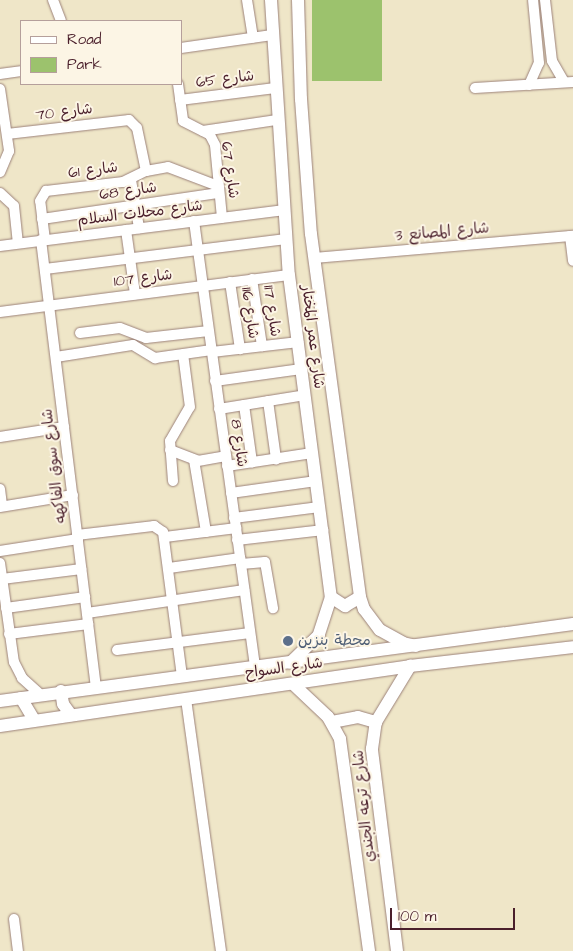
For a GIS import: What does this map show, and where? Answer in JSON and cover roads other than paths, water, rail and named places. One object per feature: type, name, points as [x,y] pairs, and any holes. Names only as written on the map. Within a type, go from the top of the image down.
[{"type":"main road","name":"شارع عمر المختار","points":[[271,0],[277,120],[289,275],[331,597],[319,635],[290,663]]},
{"type":"main road","name":"شارع عمر المختار","points":[[298,0],[301,99],[314,258],[360,597],[364,609],[380,630],[397,640],[416,646]]},
{"type":"main road","points":[[331,597],[344,606],[360,597]]},
{"type":"main road","name":"شارع السواح","points":[[0,701],[61,691],[255,668],[570,626]]},
{"type":"main road","name":"شارع السواح","points":[[0,726],[410,666],[573,646]]},
{"type":"main road","name":"شارع ترعه الجندي","points":[[396,951],[372,749],[376,722],[410,666]]},
{"type":"main road","name":"شارع ترعه الجندي","points":[[293,684],[332,722],[343,748],[369,951]]},
{"type":"main road","points":[[61,691],[63,704],[71,715]]},
{"type":"main road","points":[[21,698],[34,720]]},
{"type":"main road","points":[[332,722],[358,717],[376,722]]},
{"type":"street","points":[[53,0],[61,20]]},
{"type":"street","points":[[247,0],[253,38]]},
{"type":"street","points":[[529,84],[539,63],[532,0]]},
{"type":"street","points":[[545,0],[552,61],[568,82]]},
{"type":"street","points":[[182,48],[272,35]]},
{"type":"street","points":[[0,74],[20,71]]},
{"type":"street","points":[[475,88],[568,82]]},
{"type":"street","name":"شارع 67","points":[[178,85],[183,121],[203,131],[215,145],[222,218]]},
{"type":"street","name":"شارع 65","points":[[180,100],[275,88]]},
{"type":"street","points":[[0,89],[8,151],[0,172]]},
{"type":"street","name":"شارع 70","points":[[7,134],[124,120],[134,123],[137,128],[146,171]]},
{"type":"street","points":[[203,131],[277,120]]},
{"type":"street","name":"شارع 61","points":[[43,240],[40,201],[46,191],[131,180],[146,171],[175,168],[219,190]]},
{"type":"street","points":[[131,180],[139,228]]},
{"type":"street","name":"شارع 68","points":[[42,219],[136,206],[219,190]]},
{"type":"street","points":[[0,193],[14,206],[18,243]]},
{"type":"street","name":"شارع محلات السلام","points":[[0,246],[283,210]]},
{"type":"street","name":"شارع 8","points":[[194,221],[255,668]]},
{"type":"street","points":[[126,230],[135,294]]},
{"type":"street","points":[[572,236],[573,261]]},
{"type":"street","name":"شارع المصانع 3","points":[[314,258],[572,236]]},
{"type":"street","points":[[45,269],[286,239]]},
{"type":"street","name":"شارع سوق الفاكهه","points":[[43,240],[48,305],[96,687]]},
{"type":"street","name":"شارع 107","points":[[0,312],[289,275]]},
{"type":"street","name":"شارع 117","points":[[252,279],[262,346]]},
{"type":"street","name":"شارع 116","points":[[230,282],[240,349]]},
{"type":"street","points":[[80,332],[120,328],[146,338],[209,331]]},
{"type":"street","points":[[56,357],[133,345],[149,357],[298,342]]},
{"type":"street","points":[[173,481],[170,450],[173,433],[184,420],[190,406],[183,354]]},
{"type":"street","points":[[216,381],[301,369]]},
{"type":"street","points":[[219,409],[305,396]]},
{"type":"street","points":[[268,401],[276,458]]},
{"type":"street","points":[[244,405],[252,462]]},
{"type":"street","points":[[0,437],[64,427]]},
{"type":"street","points":[[170,450],[194,460],[252,462],[312,453]]},
{"type":"street","points":[[194,460],[206,532]]},
{"type":"street","points":[[231,493],[316,481]]},
{"type":"street","points":[[0,489],[1,506],[72,495]]},
{"type":"street","points":[[165,537],[206,532],[235,523],[319,507]]},
{"type":"street","points":[[0,551],[154,526],[165,537],[182,677]]},
{"type":"street","points":[[238,540],[323,530]]},
{"type":"street","points":[[168,568],[240,561],[264,562],[273,608]]},
{"type":"street","points":[[0,563],[9,634],[17,670],[40,694]]},
{"type":"street","points":[[2,579],[82,569]]},
{"type":"street","points":[[87,613],[244,590]]},
{"type":"street","points":[[6,608],[85,597]]},
{"type":"street","points":[[9,634],[88,624]]},
{"type":"street","points":[[117,650],[250,633]]},
{"type":"street","points":[[186,699],[221,951]]},
{"type":"street","points":[[14,919],[18,951]]},
{"type":"place","name":"محطة بنزين","points":[[288,641]]}]
